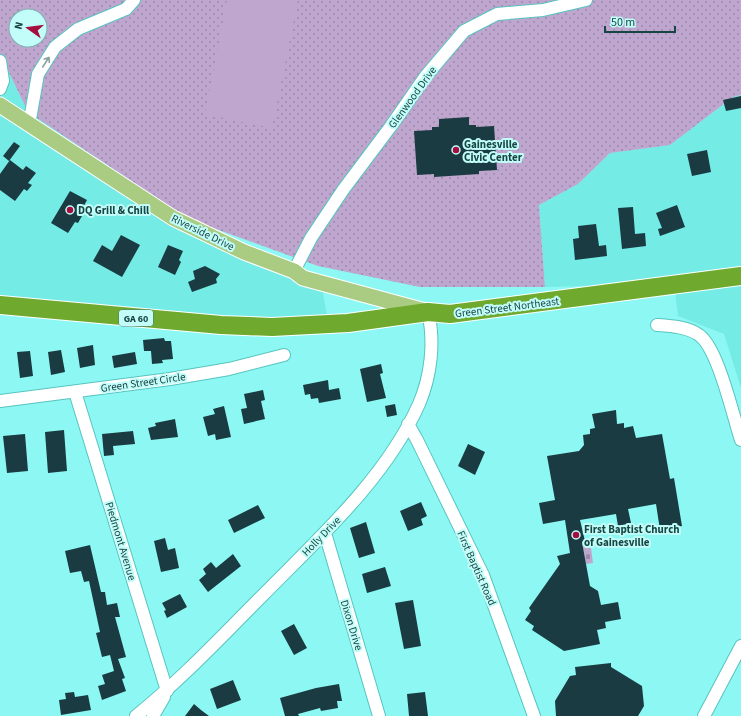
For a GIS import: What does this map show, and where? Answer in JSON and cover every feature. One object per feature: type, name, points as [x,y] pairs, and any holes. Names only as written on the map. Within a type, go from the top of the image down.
[{"type":"highway","name":"Green Street Northeast","points":[[0,305],[221,325],[272,327],[348,323],[428,312],[450,314],[741,276]]},
{"type":"main road","name":"Riverside Drive","points":[[0,105],[173,218],[244,252],[294,271],[303,278],[324,285],[428,312]]},
{"type":"street","points":[[29,125],[38,74],[55,47],[78,30],[126,9],[134,0]]},
{"type":"street","name":"Glenwood Drive","points":[[294,271],[311,238],[343,190],[395,121],[425,77],[464,31],[497,14],[543,10],[586,0]]},
{"type":"street","points":[[0,61],[3,81],[0,89]]},
{"type":"street","name":"Holly Drive","points":[[136,716],[168,691],[325,533],[371,479],[392,450],[408,424],[421,398],[428,373],[432,330],[428,312]]},
{"type":"street","points":[[658,325],[687,329],[699,335],[710,347],[741,440]]},
{"type":"street","name":"Green Street Circle","points":[[0,401],[170,379],[229,368],[284,355]]},
{"type":"street","name":"Piedmont Avenue","points":[[75,392],[168,691]]},
{"type":"street","name":"First Baptist Road","points":[[408,424],[418,440],[483,575],[534,716]]},
{"type":"street","name":"Dixon Drive","points":[[325,533],[379,716]]},
{"type":"street","points":[[704,716],[741,646]]},
{"type":"street","points":[[153,716],[168,691]]},
{"type":"shaded area","points":[[0,54],[28,112],[188,219],[320,276],[328,321],[270,321],[0,303]]},
{"type":"shaded area","points":[[741,95],[741,388],[724,334],[678,316],[674,284],[545,287],[539,205],[578,184],[610,153],[670,145],[733,97]]},
{"type":"green space","points":[[0,0],[741,0],[741,95],[733,97],[670,145],[610,153],[578,184],[539,205],[545,287],[420,287],[318,266],[188,219],[28,112],[0,54]]},
{"type":"green space","points":[[227,0],[298,0],[272,128],[205,114]]},
{"type":"green space","points":[[590,540],[593,563],[586,564],[582,542]]},
{"type":"building","points":[[741,96],[741,108],[726,111],[723,100]]},
{"type":"building","name":"Gainesville Civic Center","points":[[469,117],[469,125],[476,125],[476,127],[494,126],[497,170],[479,171],[479,174],[434,177],[434,174],[417,175],[414,131],[432,130],[432,127],[439,127],[439,119]]},
{"type":"building","points":[[14,142],[20,146],[9,161],[3,156]]},
{"type":"building","points":[[707,150],[711,172],[692,176],[687,154]]},
{"type":"building","points":[[10,160],[23,170],[26,166],[36,173],[28,183],[32,185],[27,191],[24,189],[15,201],[0,190],[0,174]]},
{"type":"building","name":"DQ Grill & Chill","points":[[70,191],[87,200],[79,215],[82,216],[78,223],[75,222],[68,233],[51,223]]},
{"type":"building","points":[[677,205],[685,227],[660,236],[658,229],[662,228],[656,213]]},
{"type":"building","points":[[633,207],[635,234],[645,233],[646,246],[622,249],[618,208]]},
{"type":"building","points":[[596,224],[599,246],[606,245],[607,256],[575,260],[573,239],[579,238],[578,226]]},
{"type":"building","points":[[121,235],[140,245],[122,277],[93,261],[102,245],[112,251]]},
{"type":"building","points":[[168,245],[183,251],[179,260],[181,262],[175,275],[158,267]]},
{"type":"building","points":[[205,266],[220,274],[216,279],[217,283],[192,292],[188,282],[195,279],[193,271]]},
{"type":"building","points":[[164,338],[165,341],[171,341],[173,359],[162,360],[163,363],[152,364],[151,351],[144,351],[143,340]]},
{"type":"building","points":[[93,345],[95,365],[80,368],[77,348]]},
{"type":"building","points":[[61,350],[65,372],[51,375],[48,352]]},
{"type":"building","points":[[30,351],[33,376],[20,378],[17,352]]},
{"type":"building","points":[[135,352],[137,364],[114,368],[112,356]]},
{"type":"building","points":[[381,364],[383,373],[380,374],[386,398],[367,402],[360,369]]},
{"type":"building","points":[[328,380],[329,390],[339,388],[341,399],[319,403],[318,398],[311,399],[310,394],[305,395],[303,385]]},
{"type":"building","points":[[263,390],[265,400],[261,401],[265,419],[244,424],[241,409],[247,408],[244,394]]},
{"type":"building","points":[[395,404],[397,415],[387,417],[385,406]]},
{"type":"building","points":[[224,406],[231,437],[216,440],[215,434],[208,436],[203,417],[215,414],[213,409]]},
{"type":"building","name":"First Baptist Church of Gainesville","points":[[616,410],[617,424],[624,423],[624,428],[633,426],[636,438],[662,434],[670,479],[674,478],[682,526],[660,530],[656,504],[628,509],[631,523],[618,526],[616,514],[580,520],[585,541],[582,542],[590,586],[598,591],[601,605],[618,602],[621,619],[605,622],[606,628],[597,630],[600,644],[564,651],[532,630],[534,626],[525,620],[531,611],[529,608],[560,564],[557,556],[570,553],[565,520],[543,524],[539,503],[555,500],[547,456],[579,451],[584,445],[583,435],[590,434],[590,429],[595,428],[592,414]]},
{"type":"building","points":[[175,419],[178,437],[151,440],[148,428],[156,426],[155,423]]},
{"type":"building","points":[[64,430],[67,471],[48,473],[45,432]]},
{"type":"building","points":[[133,431],[135,444],[113,446],[114,455],[104,456],[102,434]]},
{"type":"building","points":[[25,434],[28,471],[7,473],[3,436]]},
{"type":"building","points":[[468,444],[485,452],[475,475],[458,466]]},
{"type":"building","points":[[421,502],[427,516],[421,519],[423,525],[408,531],[400,511]]},
{"type":"building","points":[[258,505],[265,518],[234,533],[228,520]]},
{"type":"building","points":[[366,522],[375,553],[359,558],[350,528]]},
{"type":"building","points":[[165,538],[168,550],[175,548],[179,568],[161,572],[154,541]]},
{"type":"building","points":[[90,545],[101,592],[105,592],[107,605],[117,603],[120,617],[115,617],[126,657],[118,659],[125,678],[122,679],[126,691],[102,700],[98,686],[105,684],[102,675],[114,671],[110,655],[102,657],[96,633],[100,632],[89,581],[84,582],[81,571],[70,573],[65,551]]},
{"type":"building","points":[[233,554],[241,566],[208,592],[199,580],[206,574],[203,569],[211,562],[216,568]]},
{"type":"building","points":[[385,567],[391,586],[367,593],[362,574]]},
{"type":"building","points":[[180,594],[187,607],[167,618],[164,611],[166,610],[162,603]]},
{"type":"building","points":[[413,600],[421,646],[404,649],[395,603]]},
{"type":"building","points":[[294,624],[307,648],[294,655],[281,631]]},
{"type":"building","points":[[611,663],[611,667],[642,686],[644,706],[638,716],[556,716],[555,701],[570,676],[576,675],[575,667]]},
{"type":"building","points":[[233,680],[241,700],[217,709],[210,689]]},
{"type":"building","points":[[339,684],[342,701],[337,701],[338,708],[321,711],[320,708],[298,714],[299,716],[285,716],[280,698],[316,688]]},
{"type":"building","points":[[74,692],[75,697],[88,695],[91,710],[61,715],[59,700],[66,699],[65,693]]},
{"type":"building","points":[[425,692],[428,716],[409,716],[407,694]]},
{"type":"building","points":[[194,704],[201,710],[209,716],[185,716]]},
{"type":"place","name":"Gainesville Civic Center","points":[[456,150]]},
{"type":"place","name":"DQ Grill & Chill","points":[[70,210]]},
{"type":"place","name":"First Baptist Church of Gainesville","points":[[576,535]]}]
